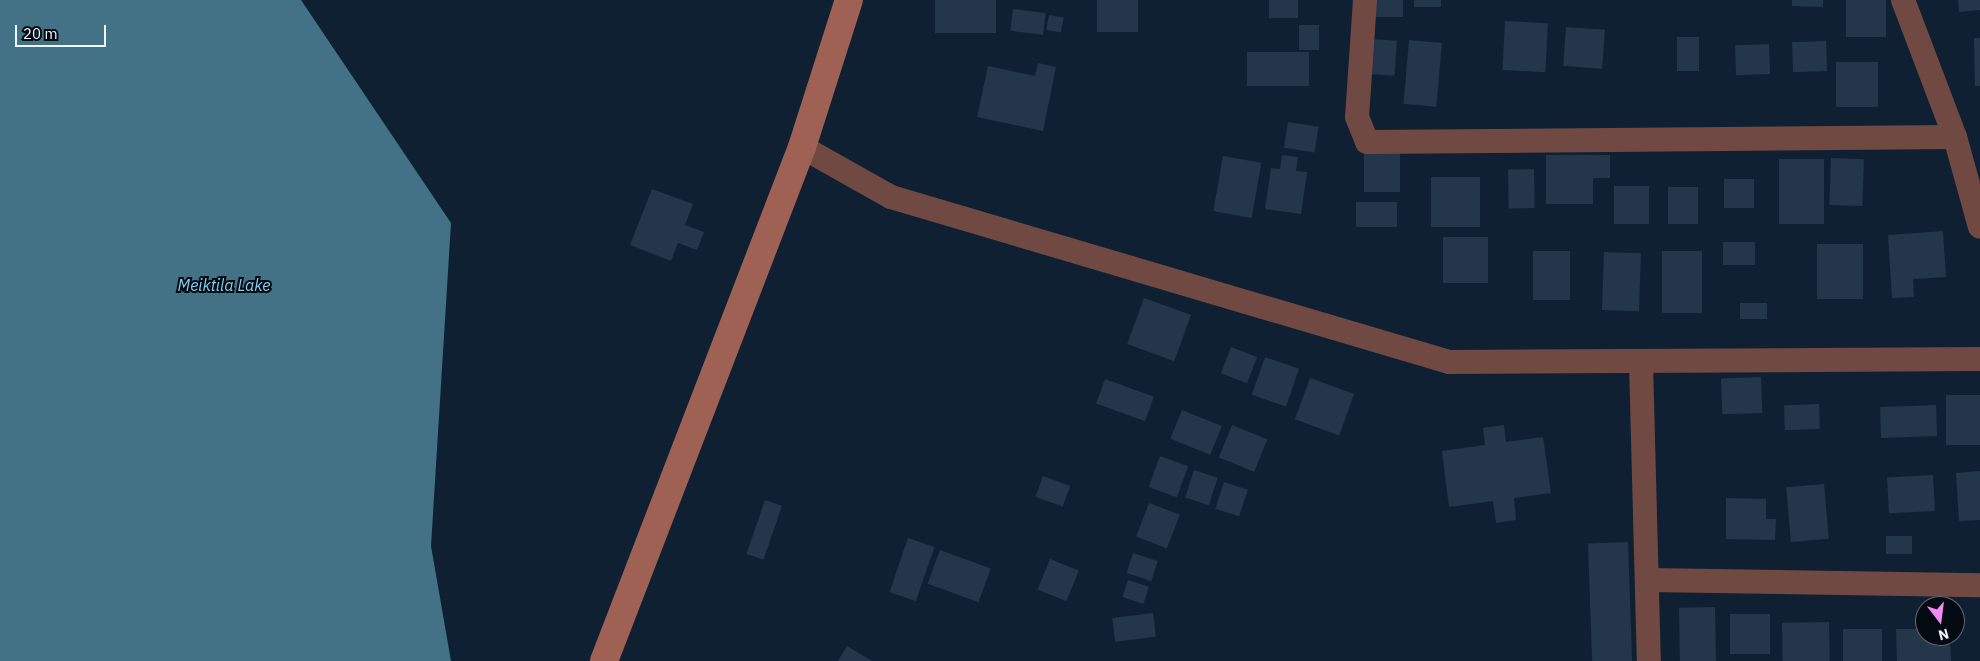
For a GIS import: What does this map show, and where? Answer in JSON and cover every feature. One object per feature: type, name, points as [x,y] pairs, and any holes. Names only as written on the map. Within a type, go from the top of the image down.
[{"type":"street","points":[[604,661],[802,148],[849,0]]},
{"type":"street","points":[[1365,0],[1357,117],[1367,142],[1955,137]]},
{"type":"street","points":[[1903,0],[1955,137],[1980,227]]},
{"type":"street","points":[[802,148],[891,197],[1449,362],[1980,359]]},
{"type":"street","points":[[1641,362],[1649,661]]},
{"type":"street","points":[[1647,580],[1980,585]]},
{"type":"water","name":"Meiktila Lake","points":[[0,0],[301,0],[451,223],[431,546],[451,661],[0,661]]},
{"type":"building","points":[[935,0],[996,0],[996,33],[935,33]]},
{"type":"building","points":[[1097,0],[1138,0],[1138,32],[1097,32]]},
{"type":"building","points":[[1269,0],[1298,0],[1298,18],[1269,18]]},
{"type":"building","points":[[1370,0],[1403,0],[1403,17],[1370,17]]},
{"type":"building","points":[[1414,0],[1441,0],[1441,7],[1414,7]]},
{"type":"building","points":[[1792,0],[1823,0],[1823,7],[1792,6]]},
{"type":"building","points":[[1846,0],[1886,0],[1886,37],[1846,37]]},
{"type":"building","points":[[1958,0],[1980,0],[1980,10],[1959,12]]},
{"type":"building","points":[[1013,9],[1046,13],[1043,35],[1010,31]]},
{"type":"building","points":[[1049,15],[1064,18],[1061,33],[1046,30]]},
{"type":"building","points":[[1505,21],[1548,23],[1545,72],[1502,70]]},
{"type":"building","points":[[1299,25],[1319,25],[1319,50],[1299,50]]},
{"type":"building","points":[[1566,27],[1605,30],[1602,69],[1563,66]]},
{"type":"building","points":[[1677,37],[1699,37],[1699,71],[1677,71]]},
{"type":"building","points":[[1974,38],[1980,38],[1980,86],[1975,86]]},
{"type":"building","points":[[1371,39],[1397,41],[1394,76],[1369,74]]},
{"type":"building","points":[[1409,40],[1442,43],[1436,107],[1403,104]]},
{"type":"building","points":[[1826,41],[1827,71],[1793,72],[1792,42]]},
{"type":"building","points":[[1769,44],[1770,74],[1736,75],[1735,45]]},
{"type":"building","points":[[1247,52],[1309,52],[1309,86],[1247,86]]},
{"type":"building","points":[[1836,62],[1878,62],[1878,107],[1836,107]]},
{"type":"building","points":[[1038,63],[1056,67],[1043,131],[977,117],[988,66],[1035,76]]},
{"type":"building","points":[[1288,122],[1319,127],[1315,153],[1284,148]]},
{"type":"building","points":[[1364,153],[1400,153],[1400,192],[1364,192]]},
{"type":"building","points":[[1282,155],[1298,157],[1296,171],[1307,172],[1301,214],[1265,209],[1271,168],[1280,169]]},
{"type":"building","points":[[1546,155],[1610,155],[1610,178],[1593,178],[1593,204],[1546,204]]},
{"type":"building","points":[[1223,156],[1261,163],[1252,218],[1213,211]]},
{"type":"building","points":[[1831,158],[1864,159],[1862,206],[1829,205]]},
{"type":"building","points":[[1779,159],[1824,159],[1824,224],[1779,224]]},
{"type":"building","points":[[1508,169],[1534,169],[1535,208],[1509,208]]},
{"type":"building","points":[[1431,177],[1480,177],[1480,227],[1431,227]]},
{"type":"building","points":[[1724,179],[1754,179],[1754,208],[1724,208]]},
{"type":"building","points":[[1614,186],[1649,186],[1649,224],[1614,224]]},
{"type":"building","points":[[1668,187],[1698,187],[1698,224],[1668,224]]},
{"type":"building","points":[[652,189],[693,204],[685,225],[704,232],[697,250],[678,243],[671,261],[630,245]]},
{"type":"building","points":[[1356,202],[1397,202],[1397,227],[1356,227]]},
{"type":"building","points":[[1943,231],[1946,277],[1913,279],[1914,297],[1892,298],[1888,235]]},
{"type":"building","points":[[1443,237],[1488,237],[1488,283],[1443,283]]},
{"type":"building","points":[[1723,242],[1755,242],[1755,265],[1723,265]]},
{"type":"building","points":[[1817,244],[1863,244],[1863,299],[1817,299]]},
{"type":"building","points":[[1533,251],[1570,251],[1570,300],[1533,300]]},
{"type":"building","points":[[1662,251],[1702,251],[1702,313],[1662,313]]},
{"type":"building","points":[[1604,252],[1641,253],[1639,311],[1602,310]]},
{"type":"building","points":[[1144,298],[1191,315],[1174,361],[1127,344]]},
{"type":"building","points":[[1740,303],[1767,303],[1767,319],[1740,319]]},
{"type":"building","points":[[1231,347],[1257,357],[1247,383],[1221,373]]},
{"type":"building","points":[[1265,357],[1299,369],[1286,407],[1252,395]]},
{"type":"building","points":[[1761,377],[1762,413],[1722,414],[1721,378]]},
{"type":"building","points":[[1310,378],[1354,394],[1339,435],[1295,419]]},
{"type":"building","points":[[1105,379],[1154,397],[1145,421],[1096,403]]},
{"type":"building","points":[[1946,395],[1980,395],[1980,445],[1946,445]]},
{"type":"building","points":[[1819,404],[1820,429],[1785,430],[1784,405]]},
{"type":"building","points":[[1936,405],[1937,436],[1881,438],[1880,407]]},
{"type":"building","points":[[1182,410],[1222,426],[1210,455],[1170,439]]},
{"type":"building","points":[[1232,425],[1267,439],[1254,472],[1219,457]]},
{"type":"building","points":[[1504,425],[1506,442],[1543,437],[1551,493],[1514,498],[1516,520],[1496,523],[1493,501],[1449,507],[1442,451],[1485,445],[1483,428]]},
{"type":"building","points":[[1160,456],[1188,466],[1177,497],[1149,487]]},
{"type":"building","points":[[1194,470],[1218,478],[1209,505],[1185,498]]},
{"type":"building","points":[[1980,471],[1980,520],[1959,521],[1956,473]]},
{"type":"building","points":[[1933,475],[1935,511],[1889,513],[1887,477]]},
{"type":"building","points":[[1043,476],[1070,486],[1063,507],[1035,497]]},
{"type":"building","points":[[1224,482],[1248,490],[1239,516],[1215,509]]},
{"type":"building","points":[[1824,484],[1829,539],[1791,542],[1786,487]]},
{"type":"building","points":[[1726,498],[1766,499],[1766,519],[1776,519],[1775,540],[1726,539]]},
{"type":"building","points":[[765,500],[782,506],[763,560],[746,554]]},
{"type":"building","points":[[1149,503],[1180,515],[1167,548],[1136,537]]},
{"type":"building","points":[[1886,536],[1912,536],[1912,554],[1886,554]]},
{"type":"building","points":[[908,538],[934,547],[916,601],[889,592]]},
{"type":"building","points":[[1628,542],[1632,661],[1592,661],[1588,543]]},
{"type":"building","points":[[940,550],[991,568],[978,602],[928,584]]},
{"type":"building","points":[[1133,553],[1158,561],[1151,581],[1127,573]]},
{"type":"building","points":[[1050,559],[1079,571],[1066,601],[1038,590]]},
{"type":"building","points":[[1128,580],[1149,587],[1143,604],[1122,597]]},
{"type":"building","points":[[1715,607],[1716,661],[1680,661],[1679,608]]},
{"type":"building","points":[[1153,613],[1156,637],[1115,642],[1112,618]]},
{"type":"building","points":[[1730,614],[1770,614],[1770,654],[1730,654]]},
{"type":"building","points":[[1829,622],[1830,661],[1783,661],[1782,623]]},
{"type":"building","points":[[1843,629],[1882,629],[1882,661],[1843,661]]},
{"type":"building","points":[[1896,629],[1915,629],[1915,646],[1950,646],[1951,661],[1897,661]]},
{"type":"building","points":[[847,646],[872,661],[838,661]]}]
